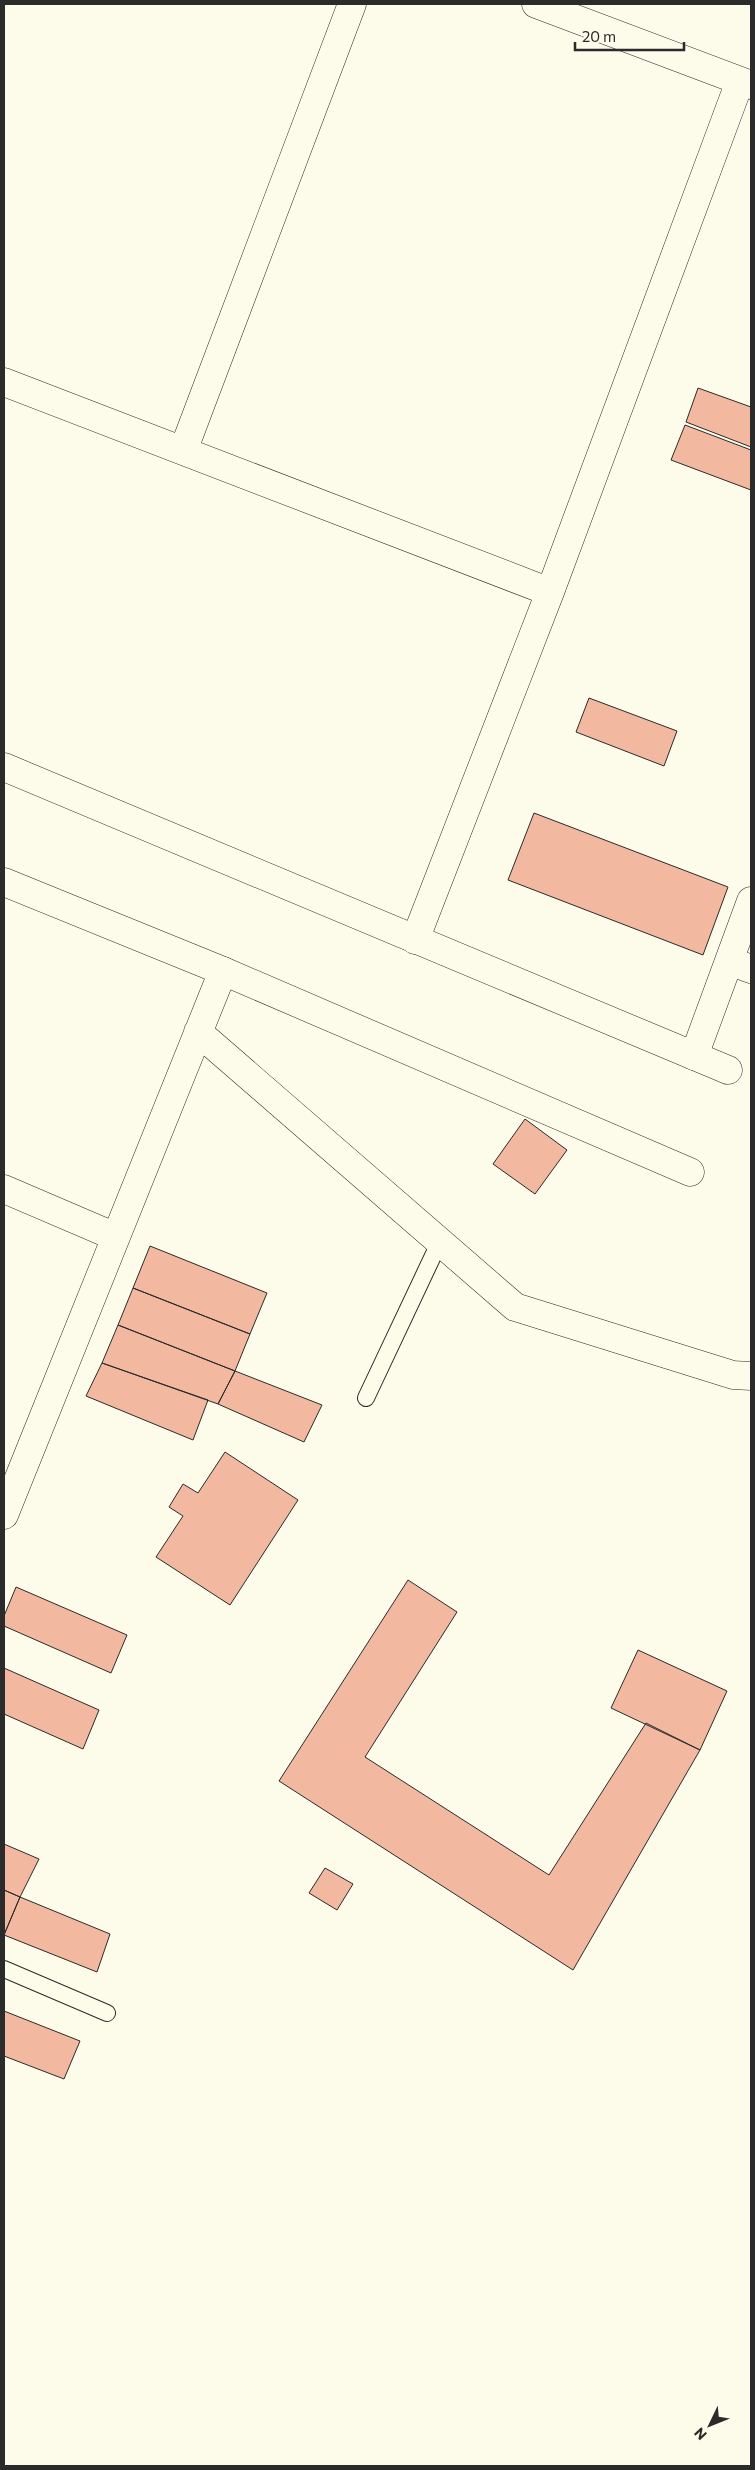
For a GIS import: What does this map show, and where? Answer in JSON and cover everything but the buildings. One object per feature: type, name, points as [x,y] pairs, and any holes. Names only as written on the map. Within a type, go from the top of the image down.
[{"type":"street","points":[[183,451],[352,4]]},
{"type":"street","points":[[415,940],[746,83],[536,4]]},
{"type":"street","points":[[4,382],[550,592]]},
{"type":"street","points":[[4,767],[728,1070]]},
{"type":"street","points":[[4,882],[223,971],[690,1172]]},
{"type":"street","points":[[694,1056],[740,965],[751,901]]},
{"type":"street","points":[[4,1515],[223,971]]},
{"type":"street","points":[[198,1032],[515,1307],[733,1375],[751,1376]]},
{"type":"street","points":[[4,1189],[116,1237]]},
{"type":"lane","points":[[366,1398],[440,1241]]},
{"type":"lane","points":[[4,1969],[107,2013]]}]
